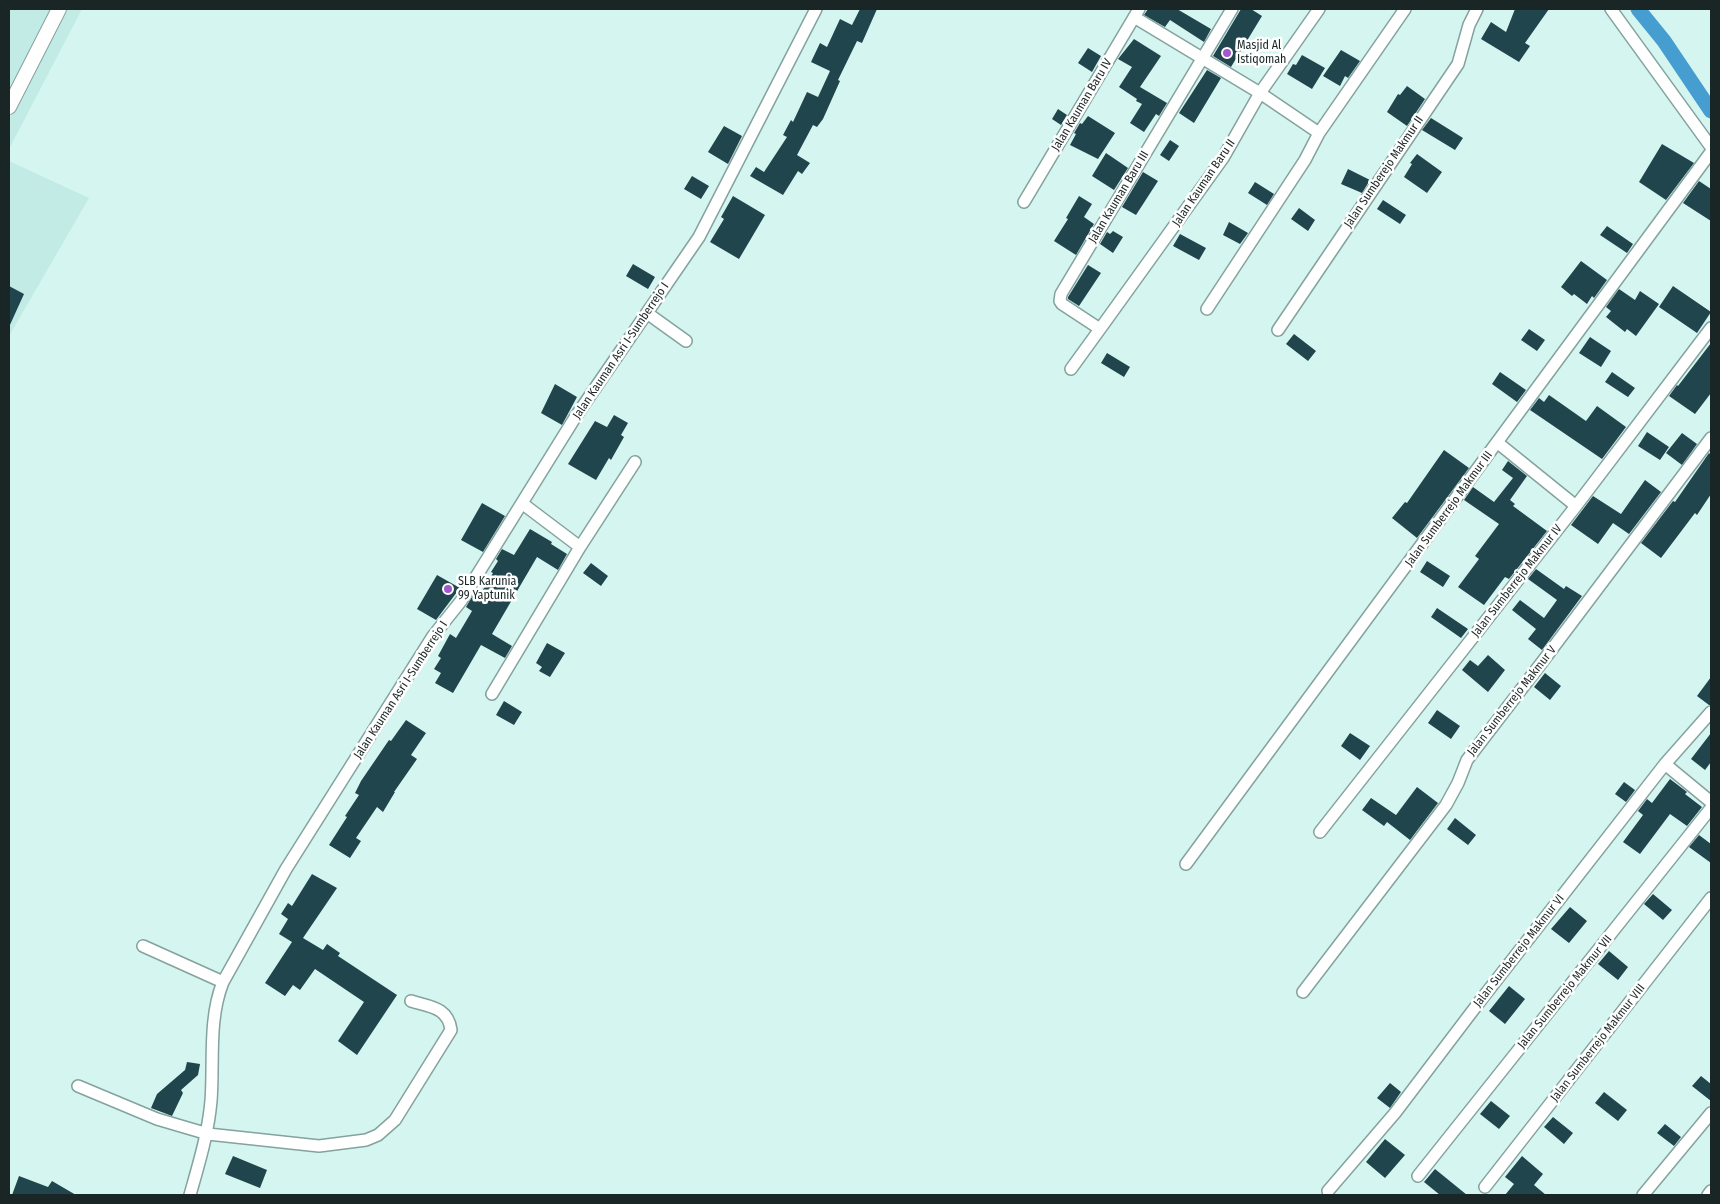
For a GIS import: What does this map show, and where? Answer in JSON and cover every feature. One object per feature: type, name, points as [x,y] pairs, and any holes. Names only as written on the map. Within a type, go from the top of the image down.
[{"type":"street","points":[[9,107],[59,9]]},
{"type":"street","name":"Jalan Kauman Asri I-Sumberrejo I","points":[[190,1195],[208,1134],[215,1018],[219,992],[223,982],[286,869],[433,636],[461,601],[576,416],[699,237],[816,9]]},
{"type":"street","name":"Jalan Kauman Baru III","points":[[1100,329],[1062,304],[1060,297],[1232,9]]},
{"type":"street","name":"Jalan Kauman Baru II","points":[[1100,329],[1223,158],[1260,94],[1318,9]]},
{"type":"street","points":[[1207,309],[1305,160],[1319,133],[1405,9]]},
{"type":"street","name":"Jalan Sumberejo Makmur II","points":[[1278,330],[1458,64],[1469,25],[1477,9]]},
{"type":"street","points":[[1611,9],[1711,147]]},
{"type":"street","points":[[1137,13],[1319,133]]},
{"type":"street","name":"Jalan Kauman Baru IV","points":[[1024,202],[1137,13]]},
{"type":"street","name":"Jalan Sumberrejo Makmur III","points":[[1186,864],[1711,152]]},
{"type":"street","points":[[647,313],[686,340]]},
{"type":"street","name":"Jalan Sumberrejo Makmur IV","points":[[1320,832],[1576,506],[1711,328]]},
{"type":"street","points":[[1072,369],[1100,329]]},
{"type":"street","name":"Jalan Sumberrejo Makmur V","points":[[1303,992],[1446,805],[1458,784],[1466,760],[1552,650],[1711,438]]},
{"type":"street","points":[[1498,443],[1576,506]]},
{"type":"street","points":[[492,694],[580,547],[635,462]]},
{"type":"street","points":[[523,504],[580,547]]},
{"type":"street","name":"Jalan Sumberrejo Makmur VI","points":[[1328,1191],[1395,1113],[1666,764],[1711,712]]},
{"type":"street","points":[[1666,764],[1711,802]]},
{"type":"street","name":"Jalan Sumberrejo Makmur VII","points":[[1418,1176],[1711,808]]},
{"type":"street","name":"Jalan Sumberrejo Makmur VIII","points":[[1485,1187],[1711,898]]},
{"type":"street","points":[[143,946],[223,982]]},
{"type":"street","points":[[78,1086],[157,1119],[208,1134],[319,1146],[366,1140],[378,1135],[395,1120],[451,1030],[450,1021],[442,1011],[411,1002]]},
{"type":"street","points":[[1643,1195],[1711,1113]]},
{"type":"street","points":[[1708,1195],[1711,1191]]},
{"type":"shaded area","points":[[9,9],[82,9],[9,149]]},
{"type":"shaded area","points":[[9,161],[89,198],[9,336]]},
{"type":"building","points":[[860,9],[877,9],[862,43],[857,41],[838,80],[840,81],[823,119],[817,127],[813,125],[797,155],[810,163],[802,174],[798,171],[783,195],[750,176],[756,167],[764,172],[787,137],[783,135],[791,120],[793,122],[807,92],[818,97],[830,71],[811,62],[820,43],[827,47],[840,19],[852,25]]},
{"type":"building","points":[[1148,9],[1177,9],[1211,29],[1204,42],[1170,20],[1165,27],[1144,15]]},
{"type":"building","points":[[1241,9],[1251,9],[1262,16],[1231,67],[1213,56]]},
{"type":"building","points":[[1515,9],[1549,9],[1525,43],[1530,46],[1519,62],[1481,39],[1491,22],[1506,32]]},
{"type":"building","points":[[1134,39],[1161,56],[1140,87],[1167,103],[1159,116],[1156,114],[1144,132],[1130,123],[1142,104],[1119,87],[1132,67],[1118,59]]},
{"type":"building","points":[[1088,48],[1101,56],[1092,72],[1078,63]]},
{"type":"building","points":[[1341,50],[1360,61],[1348,78],[1345,76],[1340,86],[1323,76]]},
{"type":"building","points":[[1302,55],[1325,68],[1312,89],[1287,74]]},
{"type":"building","points":[[1207,70],[1221,78],[1194,123],[1179,113]]},
{"type":"building","points":[[1407,86],[1425,99],[1407,126],[1387,112],[1398,94],[1400,95]]},
{"type":"building","points":[[1058,109],[1067,115],[1061,125],[1052,119]]},
{"type":"building","points":[[1088,116],[1115,133],[1098,159],[1070,145],[1080,123],[1082,124]]},
{"type":"building","points":[[1431,118],[1463,138],[1455,150],[1422,130]]},
{"type":"building","points":[[724,126],[742,136],[728,164],[708,152]]},
{"type":"building","points":[[1170,140],[1179,146],[1169,161],[1160,155]]},
{"type":"building","points":[[1662,144],[1694,163],[1666,200],[1639,182]]},
{"type":"building","points":[[1106,153],[1128,168],[1114,190],[1092,176]]},
{"type":"building","points":[[1417,154],[1442,172],[1427,193],[1404,177],[1412,164],[1410,163]]},
{"type":"building","points":[[1348,169],[1370,180],[1362,193],[1341,184]]},
{"type":"building","points":[[1143,172],[1158,181],[1136,215],[1122,207]]},
{"type":"building","points":[[692,176],[709,186],[701,199],[684,189]]},
{"type":"building","points":[[1699,181],[1711,189],[1711,221],[1683,203]]},
{"type":"building","points":[[1255,182],[1274,194],[1267,205],[1248,193]]},
{"type":"building","points":[[733,196],[765,215],[739,259],[710,242],[724,219],[721,217]]},
{"type":"building","points":[[1079,196],[1092,204],[1084,217],[1094,224],[1076,255],[1054,241],[1068,219],[1066,218]]},
{"type":"building","points":[[1383,200],[1406,215],[1400,224],[1377,209]]},
{"type":"building","points":[[1299,208],[1315,220],[1308,231],[1291,219]]},
{"type":"building","points":[[1229,222],[1248,233],[1240,244],[1223,235]]},
{"type":"building","points":[[1607,226],[1633,244],[1627,253],[1600,235]]},
{"type":"building","points":[[1113,231],[1123,237],[1113,253],[1100,244],[1107,232],[1110,234]]},
{"type":"building","points":[[1180,234],[1206,248],[1199,260],[1173,246]]},
{"type":"building","points":[[1581,261],[1607,280],[1594,298],[1592,296],[1587,304],[1574,294],[1572,296],[1561,287]]},
{"type":"building","points":[[633,264],[655,277],[648,289],[626,276]]},
{"type":"building","points":[[1088,265],[1101,273],[1079,306],[1068,299],[1068,297]]},
{"type":"building","points":[[9,286],[24,294],[9,327]]},
{"type":"building","points":[[1673,286],[1711,312],[1697,333],[1659,307]]},
{"type":"building","points":[[1619,289],[1635,300],[1640,291],[1659,304],[1636,336],[1627,329],[1625,332],[1606,317],[1611,311],[1606,307]]},
{"type":"building","points":[[1529,329],[1545,340],[1537,351],[1521,340]]},
{"type":"building","points":[[1294,334],[1316,351],[1308,361],[1286,344]]},
{"type":"building","points":[[1590,337],[1611,351],[1601,367],[1579,353]]},
{"type":"building","points":[[1711,343],[1711,393],[1695,414],[1669,396]]},
{"type":"building","points":[[1107,353],[1130,367],[1124,377],[1101,363]]},
{"type":"building","points":[[1500,372],[1526,390],[1517,402],[1492,384]]},
{"type":"building","points":[[1612,372],[1635,388],[1628,397],[1605,382]]},
{"type":"building","points":[[555,384],[577,397],[562,425],[541,413]]},
{"type":"building","points":[[1549,395],[1586,421],[1597,406],[1626,427],[1602,459],[1530,410],[1539,398],[1544,402]]},
{"type":"building","points":[[614,415],[628,423],[621,435],[624,437],[611,460],[609,458],[596,480],[568,464],[595,421],[607,427]]},
{"type":"building","points":[[1647,432],[1669,447],[1660,460],[1638,446]]},
{"type":"building","points":[[1682,433],[1697,444],[1682,465],[1666,453]]},
{"type":"building","points":[[1444,450],[1469,468],[1417,538],[1392,518],[1405,502],[1407,503]]},
{"type":"building","points":[[1709,453],[1711,455],[1711,494],[1697,515],[1695,513],[1661,558],[1641,543],[1673,501],[1675,502]]},
{"type":"building","points":[[1508,461],[1527,476],[1510,500],[1515,504],[1513,506],[1547,531],[1509,579],[1505,577],[1484,605],[1458,587],[1479,559],[1475,556],[1499,524],[1464,500],[1473,487],[1494,502],[1513,478],[1502,470]]},
{"type":"building","points":[[1645,480],[1661,492],[1629,534],[1613,523],[1598,544],[1571,525],[1593,496],[1621,514]]},
{"type":"building","points":[[482,503],[505,516],[483,552],[461,540]]},
{"type":"building","points":[[530,529],[552,542],[551,544],[567,554],[558,570],[537,557],[492,634],[512,646],[505,658],[481,645],[453,693],[435,683],[441,673],[434,669],[441,658],[438,656],[450,634],[456,638],[472,611],[466,607],[473,595],[478,598],[493,573],[491,572],[498,561],[496,559],[502,549],[514,555]]},
{"type":"building","points":[[1427,561],[1450,576],[1443,587],[1420,572]]},
{"type":"building","points":[[591,563],[608,576],[601,586],[583,573]]},
{"type":"building","points":[[1536,569],[1564,589],[1566,586],[1582,596],[1542,650],[1528,639],[1536,629],[1512,610],[1520,600],[1544,618],[1557,600],[1528,579]]},
{"type":"building","points":[[437,575],[460,588],[436,620],[417,609]]},
{"type":"building","points":[[1437,608],[1468,629],[1461,638],[1431,617]]},
{"type":"building","points":[[547,643],[565,653],[550,677],[539,671],[542,667],[536,663]]},
{"type":"building","points":[[1488,655],[1505,670],[1488,692],[1462,670],[1470,660],[1478,666]]},
{"type":"building","points":[[1545,673],[1561,686],[1550,700],[1534,687]]},
{"type":"building","points":[[1711,677],[1711,705],[1709,705],[1697,696]]},
{"type":"building","points":[[504,701],[522,712],[514,725],[496,715]]},
{"type":"building","points":[[1437,710],[1460,726],[1451,739],[1428,723]]},
{"type":"building","points":[[406,720],[426,733],[411,755],[417,759],[394,792],[383,812],[377,807],[356,838],[361,841],[350,858],[329,845],[359,795],[355,793],[361,781],[389,740],[391,741]]},
{"type":"building","points":[[1350,733],[1370,746],[1360,760],[1341,746]]},
{"type":"building","points":[[1711,733],[1711,762],[1705,770],[1691,759]]},
{"type":"building","points":[[1670,779],[1702,807],[1687,826],[1670,814],[1640,854],[1623,842],[1643,815],[1638,811],[1647,799],[1652,803]]},
{"type":"building","points":[[1624,782],[1635,790],[1626,802],[1615,794]]},
{"type":"building","points":[[1417,787],[1438,803],[1410,840],[1387,822],[1384,826],[1362,810],[1371,798],[1396,815]]},
{"type":"building","points":[[1455,818],[1476,835],[1468,845],[1447,829]]},
{"type":"building","points":[[1699,835],[1711,844],[1711,863],[1689,847]]},
{"type":"building","points":[[312,874],[337,888],[303,938],[323,950],[327,944],[340,953],[338,956],[397,995],[357,1055],[338,1041],[364,1002],[315,969],[300,990],[293,985],[285,996],[265,983],[292,942],[279,934],[288,919],[281,914],[288,903],[292,906]]},
{"type":"building","points":[[1653,894],[1672,910],[1663,920],[1644,904]]},
{"type":"building","points":[[1570,907],[1587,921],[1569,943],[1551,929]]},
{"type":"building","points":[[1609,951],[1628,967],[1618,980],[1598,964]]},
{"type":"building","points":[[1509,986],[1525,999],[1505,1024],[1489,1011]]},
{"type":"building","points":[[187,1062],[200,1064],[198,1075],[181,1090],[183,1093],[172,1116],[151,1108],[157,1094],[185,1070]]},
{"type":"building","points":[[1701,1076],[1711,1084],[1711,1101],[1692,1086]]},
{"type":"building","points":[[1390,1083],[1401,1092],[1390,1108],[1377,1098]]},
{"type":"building","points":[[1604,1092],[1627,1110],[1618,1121],[1595,1103]]},
{"type":"building","points":[[1491,1101],[1510,1116],[1499,1129],[1480,1114]]},
{"type":"building","points":[[1553,1117],[1573,1133],[1564,1144],[1544,1127]]},
{"type":"building","points":[[1665,1124],[1681,1137],[1674,1146],[1657,1133]]},
{"type":"building","points":[[1385,1139],[1405,1155],[1385,1178],[1366,1162]]},
{"type":"building","points":[[233,1156],[267,1170],[260,1188],[225,1174]]},
{"type":"building","points":[[1522,1156],[1543,1174],[1534,1185],[1546,1195],[1505,1195],[1514,1184],[1505,1177]]},
{"type":"building","points":[[1435,1169],[1467,1195],[1440,1195],[1424,1182]]},
{"type":"building","points":[[19,1176],[48,1187],[52,1181],[76,1195],[12,1195]]},
{"type":"waterway","points":[[1638,9],[1664,41],[1711,111]]},
{"type":"place","name":"Masjid Al Istiqomah","points":[[1227,53]]},
{"type":"place","name":"SLB Karunia 99 Yaptunik","points":[[448,589]]}]
